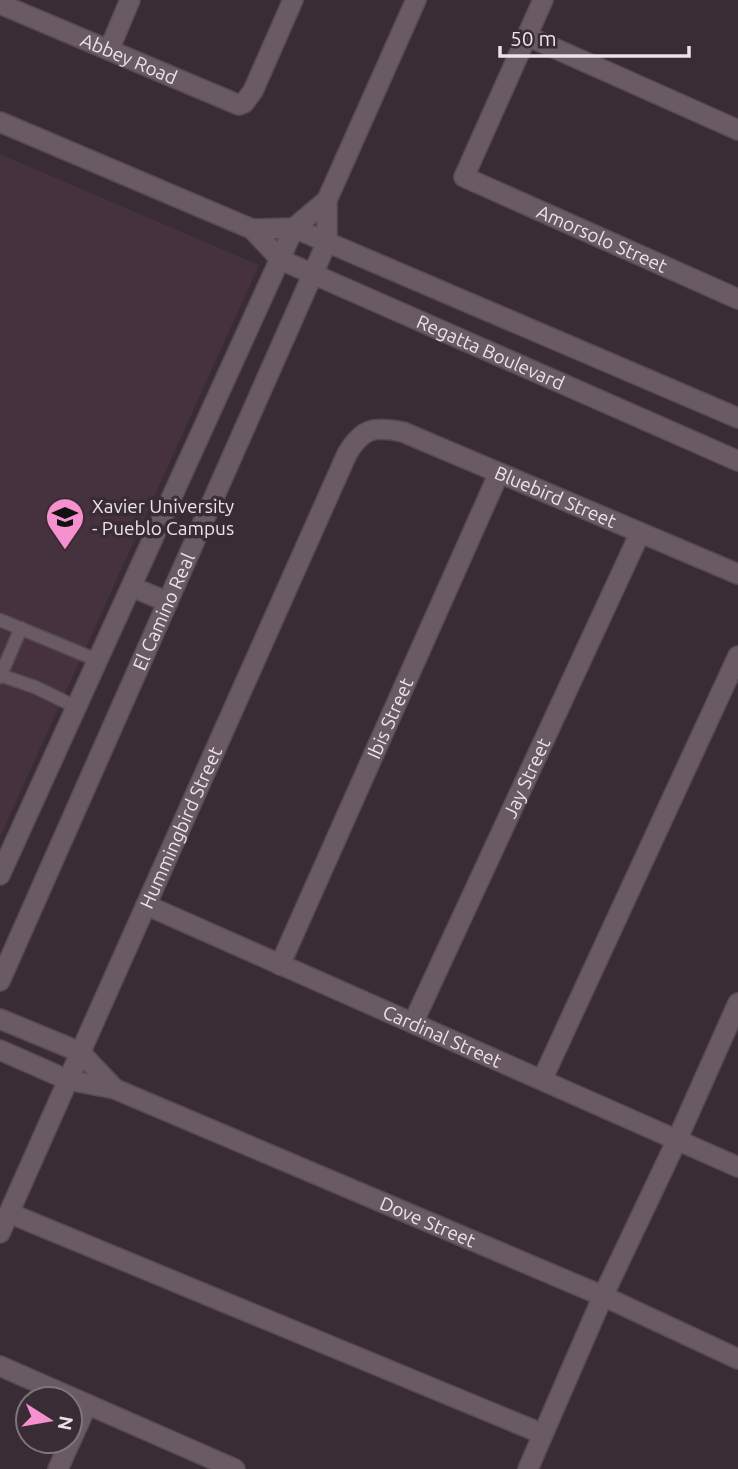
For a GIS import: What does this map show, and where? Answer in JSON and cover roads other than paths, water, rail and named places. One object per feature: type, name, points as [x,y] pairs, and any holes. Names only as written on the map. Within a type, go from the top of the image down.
[{"type":"street","points":[[109,50],[131,0]]},
{"type":"street","name":"Abbey Road","points":[[0,4],[239,105],[244,103],[253,91],[293,0]]},
{"type":"street","points":[[327,242],[327,200],[416,0]]},
{"type":"street","points":[[542,0],[527,36],[738,130]]},
{"type":"street","name":"Amorsolo Street","points":[[527,36],[464,177],[738,299]]},
{"type":"street","name":"Regatta Boulevard","points":[[0,121],[252,229],[281,260],[738,461]]},
{"type":"street","points":[[295,228],[327,200]]},
{"type":"street","name":"Regatta Boulevard","points":[[252,229],[295,228],[738,418]]},
{"type":"street","name":"El Camino Real","points":[[0,875],[295,228]]},
{"type":"street","name":"El Camino Real","points":[[0,981],[327,242]]},
{"type":"street","name":"Bluebird Street","points":[[371,430],[387,428],[403,432],[738,575]]},
{"type":"street","name":"Hummingbird Street","points":[[0,1233],[347,454],[356,439],[371,430]]},
{"type":"street","name":"Ibis Street","points":[[280,964],[499,473]]},
{"type":"street","name":"Jay Street","points":[[413,1023],[640,533]]},
{"type":"street","points":[[132,587],[168,602]]},
{"type":"street","points":[[542,1080],[738,656]]},
{"type":"street","name":"Cardinal Street","points":[[146,905],[738,1167]]},
{"type":"street","points":[[528,1469],[603,1296],[738,1003]]},
{"type":"street","name":"Dove Street","points":[[0,1019],[80,1052],[115,1089]]},
{"type":"street","name":"Dove Street","points":[[0,1050],[68,1080],[115,1089],[603,1296],[738,1359]]},
{"type":"street","points":[[9,1213],[543,1434]]},
{"type":"street","points":[[0,1366],[212,1464],[235,1469]]},
{"type":"street","points":[[58,1469],[87,1405]]},
{"type":"lane","points":[[0,620],[96,660]]},
{"type":"lane","points":[[21,628],[0,676],[35,687],[76,707]]},
{"type":"place","name":"Xavier University - Pueblo Campus","points":[[65,551]]}]
